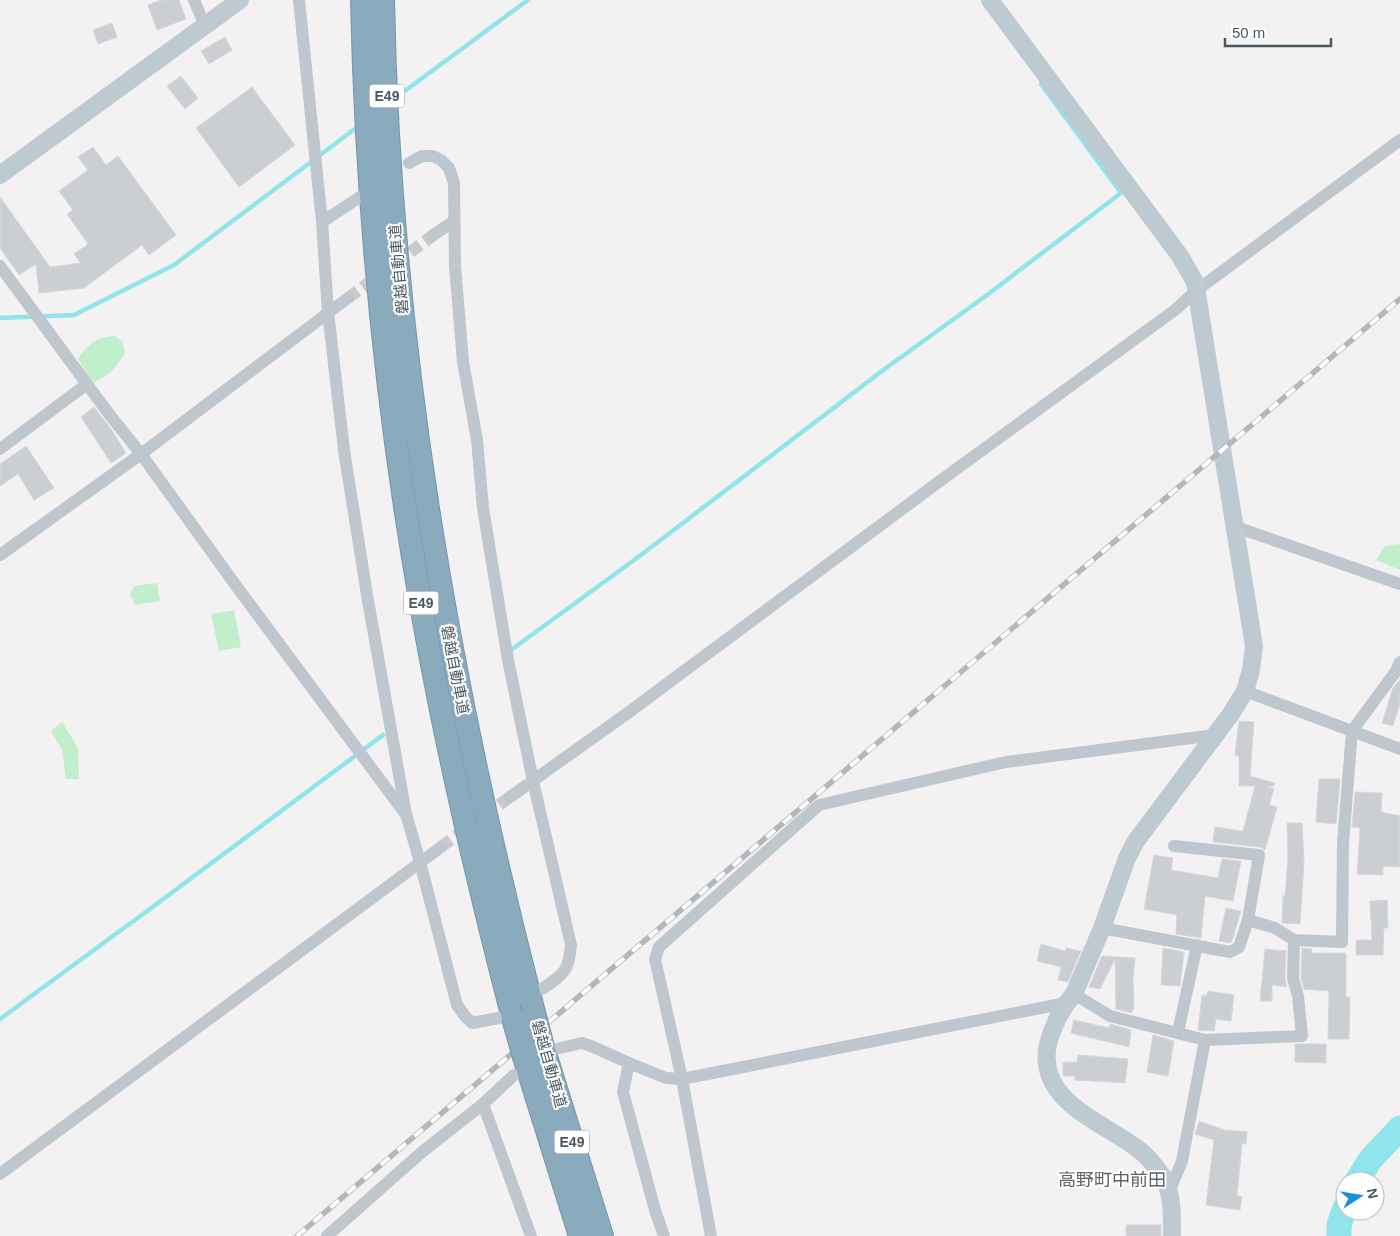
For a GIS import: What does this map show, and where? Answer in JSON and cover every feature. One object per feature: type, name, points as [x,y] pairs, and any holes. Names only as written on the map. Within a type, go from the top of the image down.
[{"type":"highway","points":[[350,0],[358,36]]},
{"type":"highway","points":[[358,36],[362,0]]},
{"type":"highway","name":"磐越自動車道","points":[[382,0],[391,14],[400,166],[400,293],[411,391],[441,595],[484,812],[505,904],[537,995],[602,1236]]},
{"type":"highway","name":"磐越自動車道","points":[[358,36],[367,139],[364,189],[390,396],[422,610],[462,811],[486,913],[506,1018],[519,1066],[580,1236]]},
{"type":"street","points":[[194,0],[205,26]]},
{"type":"street","points":[[0,176],[240,0]]},
{"type":"street","points":[[299,0],[315,171],[322,222],[328,312],[344,450],[362,566],[406,814],[457,1005],[472,1023],[506,1018]]},
{"type":"street","points":[[990,0],[1192,274],[1197,290],[1254,646],[1251,670],[1245,691],[1231,714],[1136,841],[1127,858],[1102,928],[1070,998],[1053,1028],[1046,1052],[1048,1071],[1055,1087],[1070,1104],[1135,1146],[1147,1157],[1164,1178],[1169,1192],[1172,1236]]},
{"type":"street","points":[[510,797],[1176,310],[1197,290],[1400,140]]},
{"type":"street","points":[[400,166],[422,156],[432,156],[441,160],[449,168],[454,183],[456,203],[454,221],[455,266],[464,362],[477,440],[483,508],[507,654],[533,781],[572,945],[570,960],[562,975],[537,995]]},
{"type":"street","points":[[322,222],[364,189]]},
{"type":"street","points":[[432,236],[454,221]]},
{"type":"street","points":[[0,266],[406,814]]},
{"type":"street","points":[[0,555],[141,454],[348,298]]},
{"type":"street","points":[[0,449],[87,384]]},
{"type":"street","points":[[1236,527],[1400,584]]},
{"type":"street","points":[[1248,920],[1275,928],[1294,940],[1342,942],[1343,844],[1352,731],[1396,671],[1400,662]]},
{"type":"street","points":[[1245,691],[1400,749]]},
{"type":"street","points":[[711,1236],[682,1080],[655,959],[659,947],[819,805],[1006,762],[1215,735]]},
{"type":"street","points":[[1102,928],[1230,952],[1239,947],[1248,920],[1259,855],[1174,846]]},
{"type":"street","points":[[0,1174],[441,847]]},
{"type":"street","points":[[551,1048],[582,1043],[666,1078],[682,1080],[1070,998],[1110,1016],[1205,1040],[1302,1036],[1298,996],[1293,978],[1294,940]]},
{"type":"street","points":[[1178,1032],[1196,945]]},
{"type":"street","points":[[1169,1192],[1182,1161],[1205,1040]]},
{"type":"street","points":[[628,1063],[623,1092],[655,1210],[664,1236]]},
{"type":"street","points":[[327,1236],[422,1152],[483,1104],[519,1066]]},
{"type":"street","points":[[483,1104],[531,1236]]},
{"type":"green space","points":[[115,336],[123,342],[125,353],[112,370],[95,382],[89,377],[78,359],[93,342]]},
{"type":"green space","points":[[1400,544],[1400,570],[1376,560],[1385,546]]},
{"type":"green space","points":[[157,583],[160,601],[135,605],[130,595],[134,586]]},
{"type":"green space","points":[[234,610],[241,647],[219,651],[211,614]]},
{"type":"green space","points":[[62,722],[78,748],[79,779],[66,779],[62,750],[51,731]]},
{"type":"building","points":[[161,0],[179,0],[186,19],[157,30],[148,5]]},
{"type":"building","points":[[112,23],[117,37],[98,44],[93,30]]},
{"type":"building","points":[[225,37],[232,50],[209,64],[201,51]]},
{"type":"building","points":[[181,76],[198,98],[185,109],[167,86]]},
{"type":"building","points":[[252,87],[295,145],[239,187],[196,128]]},
{"type":"building","points":[[93,147],[106,165],[118,156],[176,235],[149,255],[142,245],[84,288],[39,293],[36,264],[19,275],[0,248],[0,197],[50,267],[81,263],[74,254],[88,244],[67,214],[73,210],[59,191],[88,170],[78,157]]},
{"type":"building","points":[[94,407],[126,453],[111,463],[81,417]]},
{"type":"building","points":[[26,446],[54,488],[34,500],[18,474],[0,486],[0,464]]},
{"type":"building","points":[[1400,679],[1400,704],[1393,726],[1382,723],[1393,688]]},
{"type":"building","points":[[1239,721],[1254,722],[1250,776],[1275,783],[1274,786],[1267,787],[1274,789],[1269,805],[1277,807],[1265,850],[1260,847],[1213,842],[1215,827],[1243,831],[1255,786],[1239,786],[1239,756],[1235,755]]},
{"type":"building","points":[[1319,779],[1340,779],[1336,824],[1316,822]]},
{"type":"building","points":[[1355,792],[1382,793],[1381,812],[1400,816],[1400,867],[1383,866],[1383,875],[1357,874],[1360,828],[1352,827]]},
{"type":"building","points":[[1287,823],[1302,823],[1304,862],[1300,924],[1282,923],[1288,857]]},
{"type":"building","points":[[1154,855],[1173,858],[1171,870],[1218,878],[1222,859],[1241,861],[1233,901],[1205,896],[1201,938],[1176,934],[1177,915],[1144,909]]},
{"type":"building","points":[[1387,900],[1388,928],[1384,928],[1383,955],[1356,955],[1356,940],[1372,940],[1370,901]]},
{"type":"building","points":[[1226,908],[1241,911],[1232,941],[1229,943],[1219,941]]},
{"type":"building","points":[[1041,944],[1065,951],[1066,948],[1081,951],[1068,982],[1058,980],[1061,967],[1037,961]]},
{"type":"building","points":[[1163,948],[1184,952],[1180,986],[1161,985]]},
{"type":"building","points":[[1302,948],[1312,949],[1311,953],[1346,953],[1346,997],[1350,997],[1349,1039],[1328,1039],[1329,991],[1304,989],[1301,977]]},
{"type":"building","points":[[1265,949],[1286,951],[1285,978],[1287,987],[1272,985],[1272,1001],[1260,1001]]},
{"type":"building","points":[[1102,956],[1135,958],[1133,977],[1134,1009],[1132,1013],[1116,1009],[1115,959],[1100,989],[1089,987]]},
{"type":"building","points":[[1208,991],[1234,995],[1231,1021],[1216,1019],[1214,1031],[1198,1030],[1202,995],[1206,996]]},
{"type":"building","points":[[1074,1020],[1109,1028],[1110,1024],[1131,1030],[1129,1047],[1071,1033]]},
{"type":"building","points":[[1153,1035],[1174,1041],[1168,1076],[1147,1072]]},
{"type":"building","points":[[1295,1044],[1326,1044],[1326,1063],[1295,1062]]},
{"type":"building","points":[[1078,1055],[1128,1059],[1125,1083],[1075,1080],[1075,1076],[1063,1076],[1063,1062],[1077,1062]]},
{"type":"building","points":[[1199,1121],[1224,1130],[1247,1132],[1246,1144],[1242,1143],[1237,1196],[1242,1197],[1240,1210],[1206,1205],[1214,1140],[1195,1134]]},
{"type":"building","points":[[1126,1225],[1161,1225],[1161,1236],[1126,1236]]},
{"type":"waterway","points":[[394,99],[528,0]]},
{"type":"waterway","points":[[511,650],[641,555],[882,371],[987,295],[1121,193],[1041,84]]},
{"type":"waterway","points":[[0,318],[74,315],[174,265],[360,125]]},
{"type":"waterway","points":[[0,1019],[383,735]]},
{"type":"waterway","points":[[1363,1171],[1370,1160],[1400,1128]]},
{"type":"waterway","points":[[1339,1236],[1340,1221]]},
{"type":"tunnel","points":[[396,263],[432,236]]},
{"type":"tunnel","points":[[348,298],[380,275]]},
{"type":"tunnel","points":[[441,847],[510,797]]},
{"type":"railway","points":[[297,1236],[1400,299]]},
{"type":"district","name":"高野町中前田","points":[[1112,1180]]}]
